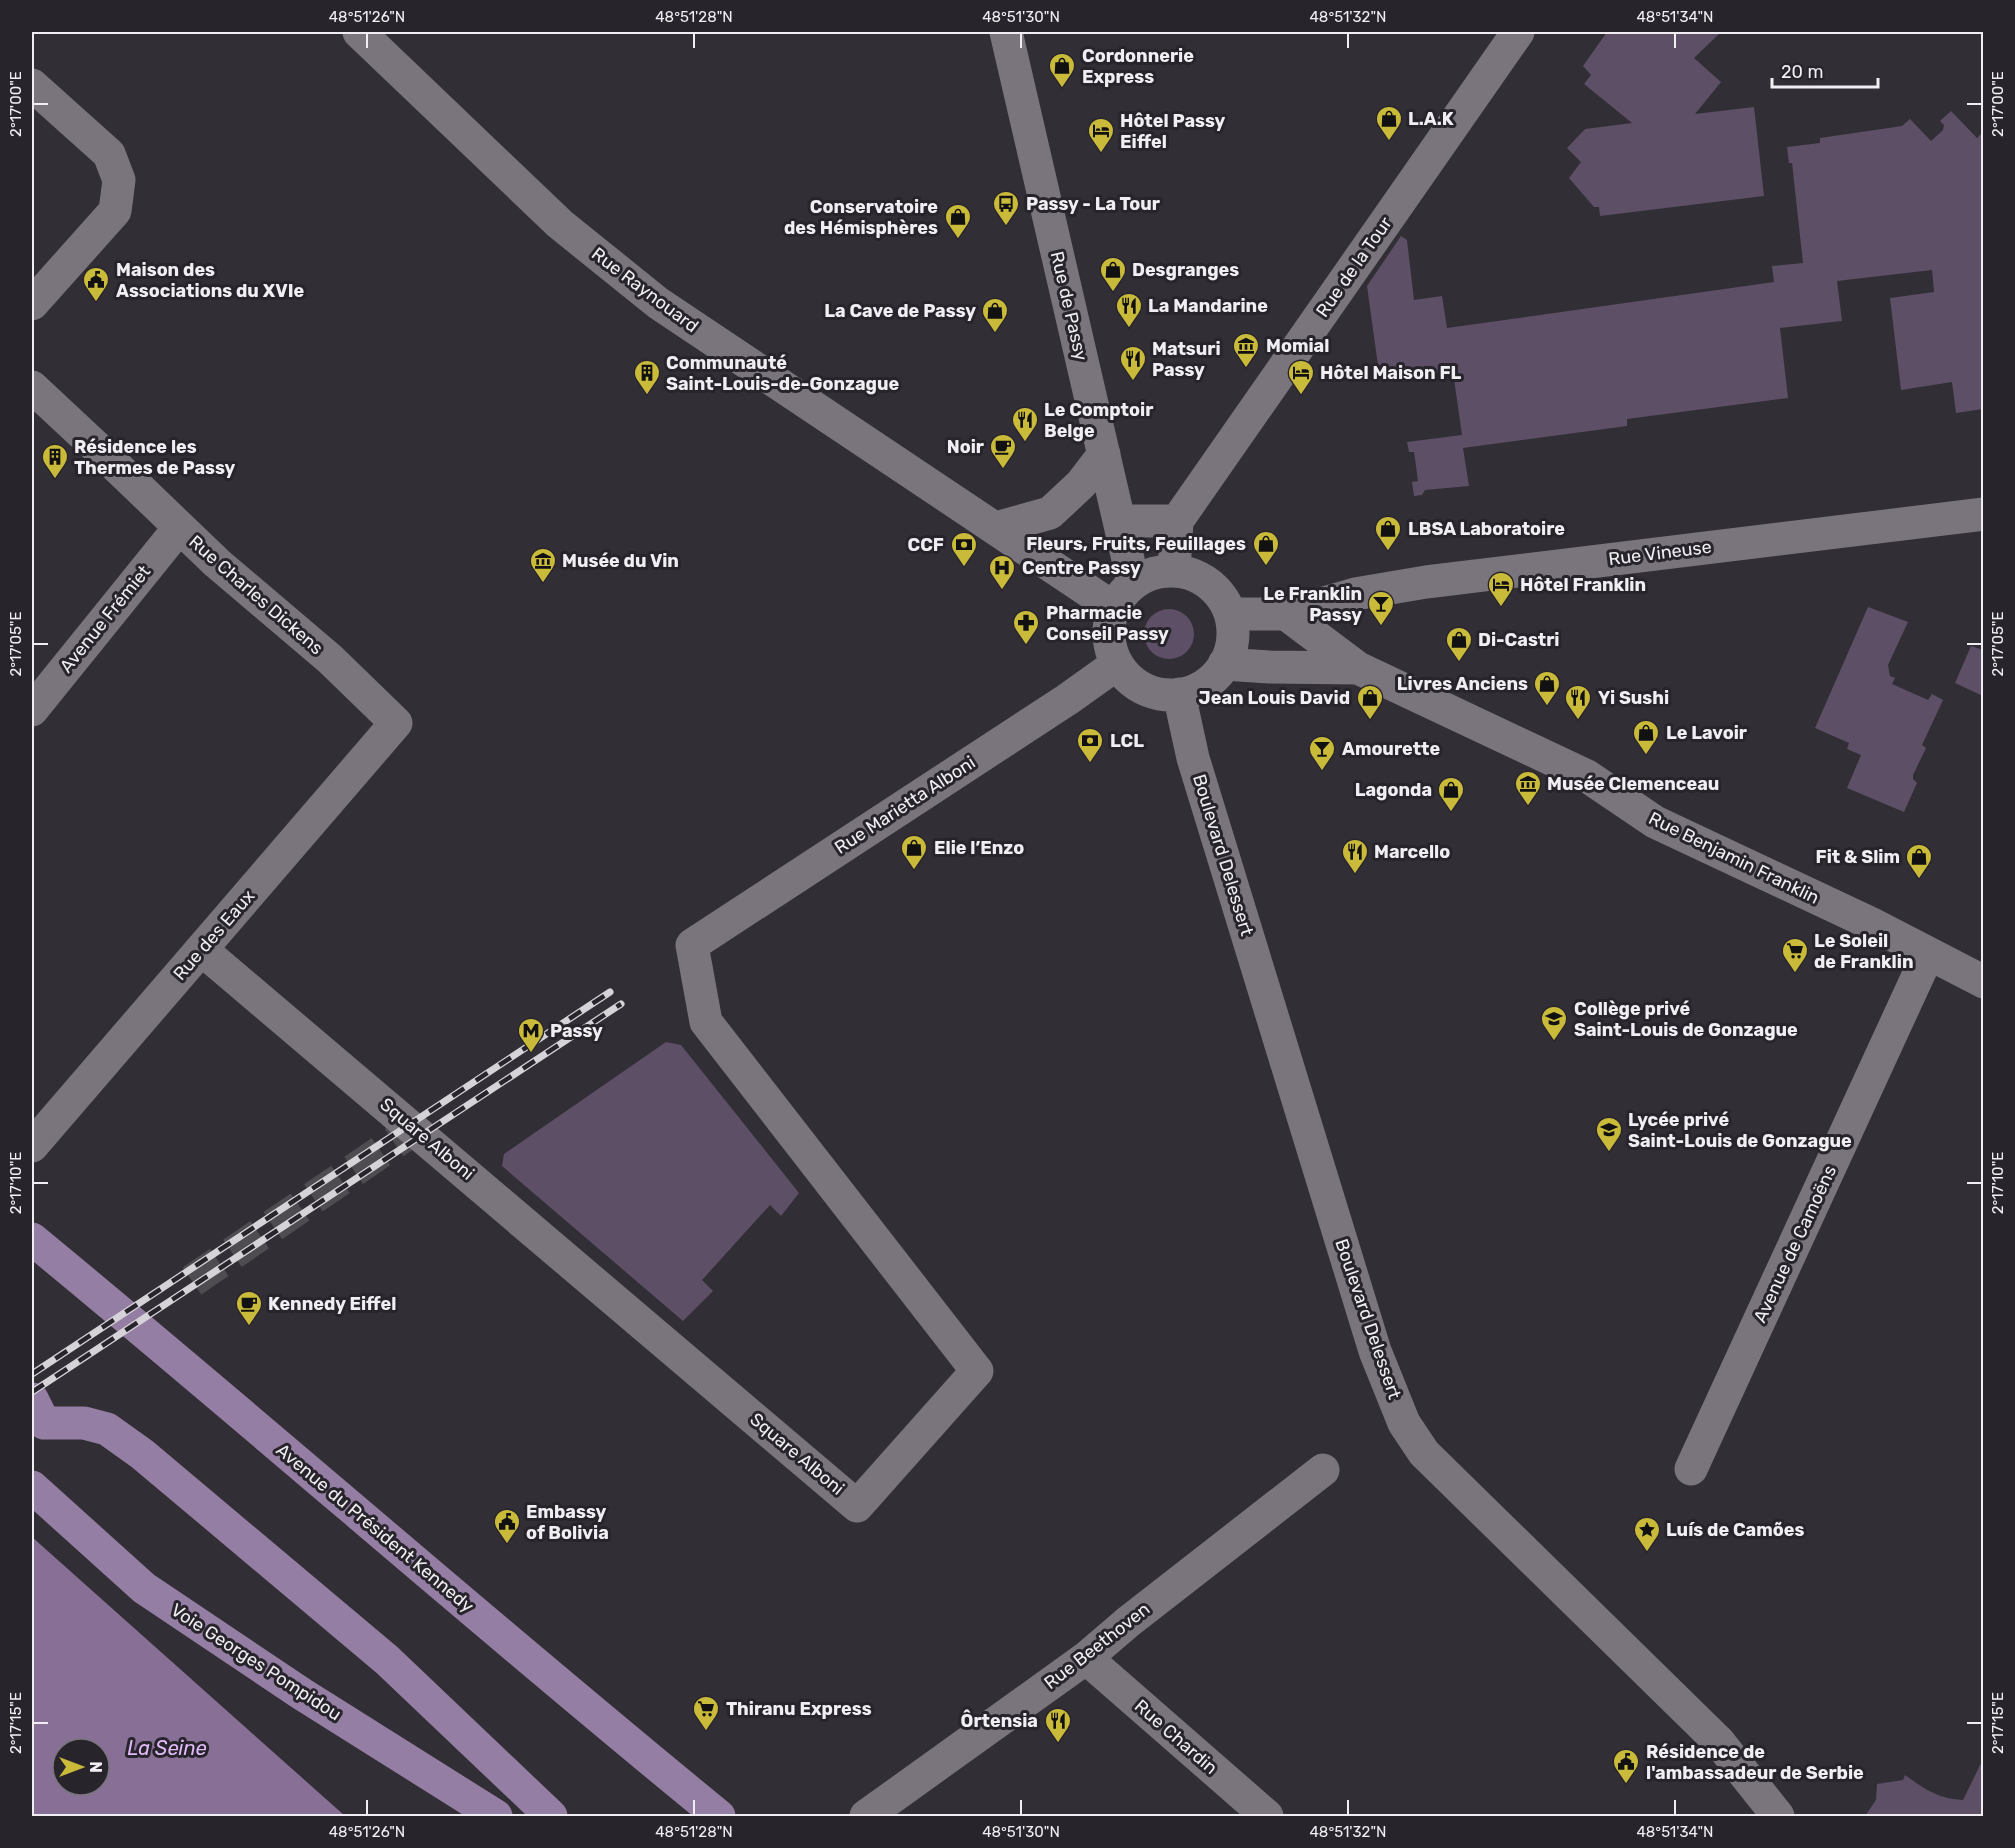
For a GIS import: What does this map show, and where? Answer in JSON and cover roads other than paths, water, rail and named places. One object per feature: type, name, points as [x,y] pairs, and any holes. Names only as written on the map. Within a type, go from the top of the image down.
[{"type":"main road","name":"Avenue du Président Kennedy","points":[[32,1239],[575,1699],[719,1816]]},
{"type":"main road","points":[[36,1418],[84,1423],[107,1429],[142,1454],[387,1660],[551,1816]]},
{"type":"main road","name":"Voie Georges Pompidou","points":[[32,1487],[144,1588],[302,1694],[496,1816]]},
{"type":"street","name":"Rue Raynouard","points":[[359,32],[560,224],[658,303],[1114,608]]},
{"type":"street","name":"Rue de Passy","points":[[1006,32],[1133,581]]},
{"type":"street","name":"Rue de la Tour","points":[[1178,521],[1518,32]]},
{"type":"street","points":[[32,85],[109,154],[119,180],[115,211],[32,304]]},
{"type":"street","name":"Rue Charles Dickens","points":[[32,387],[216,563],[330,659],[396,723]]},
{"type":"street","points":[[996,528],[1050,513],[1081,484],[1104,454]]},
{"type":"street","name":"Rue Vineuse","points":[[1231,614],[1286,614],[1355,594],[1426,582],[1983,514]]},
{"type":"street","points":[[1119,521],[1178,521],[1174,571]]},
{"type":"street","name":"Avenue Frémiet","points":[[32,710],[179,528]]},
{"type":"street","points":[[1174,571],[1189,573],[1206,582],[1220,596],[1231,614],[1232,639],[1230,652],[1224,664],[1205,684],[1179,694],[1161,694],[1144,688],[1129,678],[1117,664],[1108,636],[1114,608],[1133,581],[1152,574],[1174,571]]},
{"type":"street","name":"Rue Benjamin Franklin","points":[[1286,614],[1358,668],[1587,776],[1655,822],[1872,924],[1983,982]]},
{"type":"street","name":"Rue Marietta Alboni","points":[[692,945],[1068,699],[1117,664]]},
{"type":"street","name":"Rue Benjamin Franklin","points":[[1224,664],[1358,668]]},
{"type":"street","name":"Boulevard Delessert","points":[[1179,694],[1193,758],[1375,1351],[1404,1423],[1424,1453],[1719,1743],[1777,1816]]},
{"type":"street","name":"Rue des Eaux","points":[[32,1146],[396,723]]},
{"type":"street","name":"Square Alboni","points":[[202,950],[857,1506],[977,1371],[706,1022],[692,945]]},
{"type":"street","name":"Avenue de Camoëns","points":[[1691,1469],[1928,954]]},
{"type":"street","name":"Rue Beethoven","points":[[866,1816],[1086,1658],[1128,1622],[1323,1470]]},
{"type":"street","name":"Rue Chardin","points":[[1086,1658],[1267,1816]]},
{"type":"water","name":"La Seine","points":[[32,1537],[345,1816],[32,1816]]},
{"type":"tunnel","points":[[192,1281],[414,1129]]},
{"type":"railway","points":[[32,1374],[610,992]]},
{"type":"railway","points":[[32,1392],[621,1004]]},
{"type":"place","name":"Cordonnerie Express","points":[[1062,89]]},
{"type":"place","name":"L.A.K","points":[[1389,142]]},
{"type":"place","name":"Hôtel Passy Eiffel","points":[[1101,154]]},
{"type":"place","name":"Passy - La Tour","points":[[1006,227]]},
{"type":"place","name":"Conservatoire des Hémisphères","points":[[958,240]]},
{"type":"place","name":"Desgranges","points":[[1113,293]]},
{"type":"place","name":"Maison des Associations du XVIe","points":[[96,303]]},
{"type":"place","name":"La Mandarine","points":[[1129,329]]},
{"type":"place","name":"La Cave de Passy","points":[[995,334]]},
{"type":"place","name":"Momial","points":[[1246,369]]},
{"type":"place","name":"Matsuri Passy","points":[[1133,382]]},
{"type":"place","name":"Communauté Saint-Louis-de-Gonzague","points":[[647,396]]},
{"type":"place","name":"Hôtel Maison FL","points":[[1301,396]]},
{"type":"place","name":"Le Comptoir Belge","points":[[1025,443]]},
{"type":"place","name":"Noir","points":[[1003,470]]},
{"type":"place","name":"Résidence les Thermes de Passy","points":[[55,480]]},
{"type":"place","name":"LBSA Laboratoire","points":[[1388,552]]},
{"type":"place","name":"Fleurs, Fruits, Feuillages","points":[[1266,567]]},
{"type":"place","name":"CCF","points":[[964,568]]},
{"type":"place","name":"Musée du Vin","points":[[543,584]]},
{"type":"place","name":"Centre Passy","points":[[1002,591]]},
{"type":"place","name":"Hôtel Franklin","points":[[1501,608]]},
{"type":"place","name":"Le Franklin Passy","points":[[1381,627]]},
{"type":"place","name":"Pharmacie Conseil Passy","points":[[1026,646]]},
{"type":"place","name":"Di-Castri","points":[[1459,663]]},
{"type":"place","name":"Livres Anciens","points":[[1547,707]]},
{"type":"place","name":"Jean Louis David","points":[[1370,721]]},
{"type":"place","name":"Yi Sushi","points":[[1578,721]]},
{"type":"place","name":"Le Lavoir","points":[[1646,756]]},
{"type":"place","name":"LCL","points":[[1090,764]]},
{"type":"place","name":"Amourette","points":[[1322,772]]},
{"type":"place","name":"Musée Clemenceau","points":[[1528,807]]},
{"type":"place","name":"Lagonda","points":[[1451,813]]},
{"type":"place","name":"Elie l’Enzo","points":[[914,871]]},
{"type":"place","name":"Marcello","points":[[1355,875]]},
{"type":"place","name":"Fit & Slim","points":[[1919,880]]},
{"type":"place","name":"Le Soleil de Franklin","points":[[1795,974]]},
{"type":"place","name":"Collège privé Saint-Louis de Gonzague","points":[[1554,1042]]},
{"type":"place","name":"Passy","points":[[531,1054]]},
{"type":"place","name":"Lycée privé Saint-Louis de Gonzague","points":[[1609,1153]]},
{"type":"place","name":"Kennedy Eiffel","points":[[249,1327]]},
{"type":"place","name":"Embassy of Bolivia","points":[[507,1545]]},
{"type":"place","name":"Luís de Camões","points":[[1647,1553]]},
{"type":"place","name":"Thiranu Express","points":[[706,1732]]},
{"type":"place","name":"Ôrtensia","points":[[1058,1744]]},
{"type":"place","name":"Résidence de l'ambassadeur de Serbie","points":[[1626,1785]]}]
